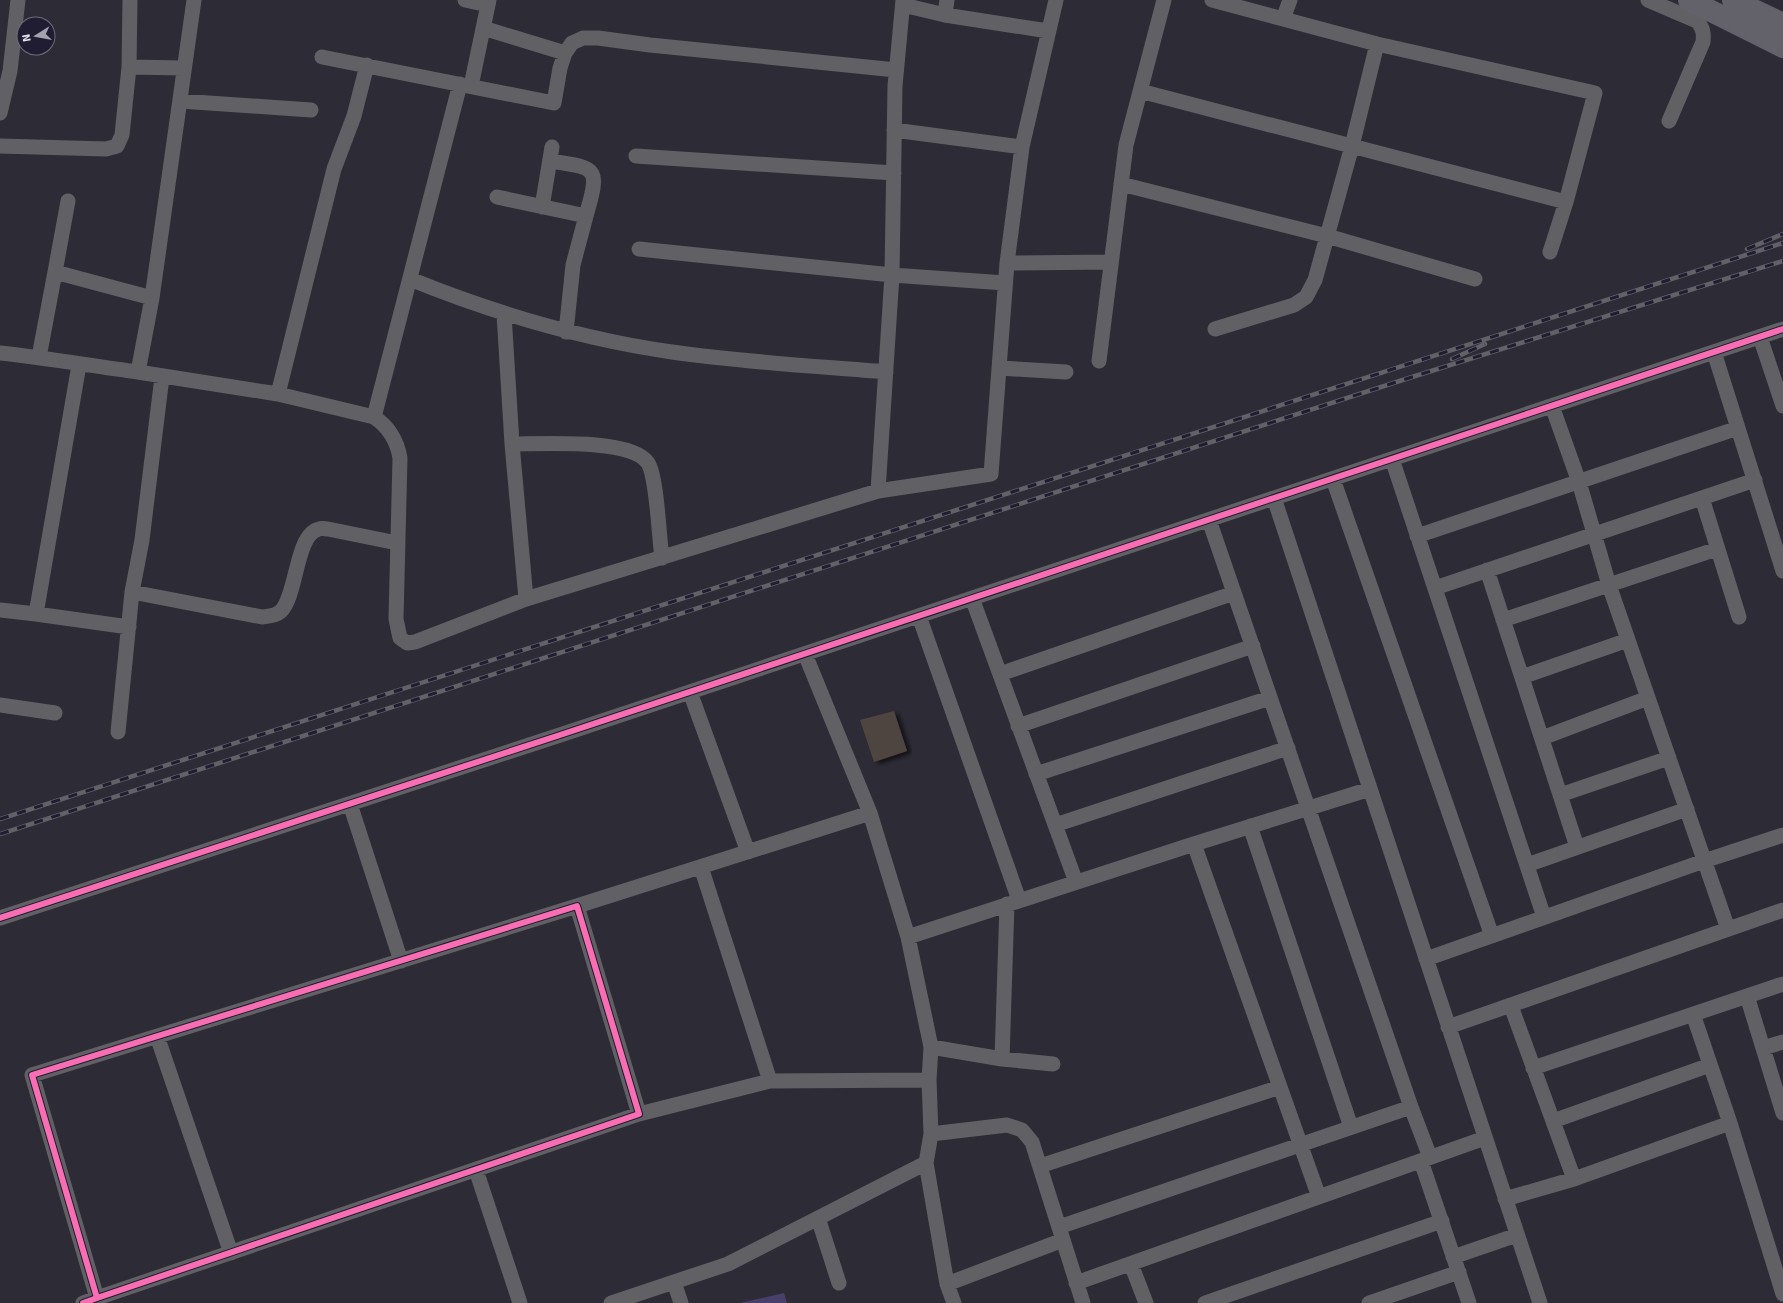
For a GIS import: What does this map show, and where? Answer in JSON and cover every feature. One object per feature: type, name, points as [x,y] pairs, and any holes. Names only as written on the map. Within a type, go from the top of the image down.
[{"type":"main road","points":[[1689,0],[1783,47]]},
{"type":"main road","points":[[1733,0],[1783,24]]},
{"type":"street","points":[[0,113],[10,71],[18,0]]},
{"type":"street","points":[[0,146],[106,149],[117,146],[122,136],[129,66],[130,0]]},
{"type":"street","points":[[138,372],[152,298],[194,0]]},
{"type":"street","points":[[374,417],[410,280],[465,85],[483,28],[488,2],[465,0]]},
{"type":"street","points":[[0,353],[39,357],[79,365],[138,372],[162,377],[278,394],[374,417],[385,424],[398,446],[400,473],[396,619],[400,638],[407,643],[415,642],[526,599],[878,491],[991,474],[1005,283],[1022,147],[1056,0]]},
{"type":"street","points":[[1099,361],[1126,145],[1164,0]]},
{"type":"street","points":[[1212,0],[1377,44],[1595,93],[1566,202],[1550,252]]},
{"type":"street","points":[[1283,19],[1290,0]]},
{"type":"street","points":[[1648,0],[1697,21],[1704,34],[1703,42],[1669,121]]},
{"type":"street","points":[[878,491],[892,276],[896,70],[902,3],[946,7],[1048,31]]},
{"type":"street","points":[[483,28],[564,53]]},
{"type":"street","points":[[322,56],[554,102],[564,53],[572,43],[583,38],[598,38],[650,45],[896,70]]},
{"type":"street","points":[[1215,329],[1294,305],[1306,297],[1315,280],[1352,146],[1377,44]]},
{"type":"street","points":[[278,394],[334,169],[354,116],[367,65]]},
{"type":"street","points":[[129,66],[184,68]]},
{"type":"street","points":[[1140,91],[1566,202]]},
{"type":"street","points":[[180,101],[311,110]]},
{"type":"street","points":[[894,130],[1022,147]]},
{"type":"street","points":[[542,207],[551,154],[590,170],[594,178],[595,186],[572,265],[566,332]]},
{"type":"street","points":[[636,156],[894,172]]},
{"type":"street","points":[[1121,184],[1327,236],[1475,279]]},
{"type":"street","points":[[497,197],[586,216]]},
{"type":"street","points":[[39,357],[68,201]]},
{"type":"street","points":[[639,249],[892,276],[1005,283]]},
{"type":"street","points":[[1007,263],[1112,262]]},
{"type":"street","points":[[55,272],[152,298]]},
{"type":"street","points":[[410,280],[461,300],[566,332],[678,353],[886,372]]},
{"type":"street","points":[[504,314],[512,444],[526,599]]},
{"type":"street","points":[[0,918],[690,692],[1783,329]]},
{"type":"street","points":[[1760,337],[1783,406]]},
{"type":"street","points":[[1714,352],[1783,570]]},
{"type":"street","points":[[36,614],[79,365]]},
{"type":"street","points":[[999,368],[1066,372]]},
{"type":"street","points":[[118,732],[132,592],[142,540],[162,377]]},
{"type":"street","points":[[1552,406],[1579,482],[1609,585],[1728,929]]},
{"type":"street","points":[[1417,536],[1738,428]]},
{"type":"street","points":[[512,444],[611,446],[638,455],[647,462],[653,475],[662,558]]},
{"type":"street","points":[[1392,459],[1544,917]]},
{"type":"street","points":[[1333,479],[1492,936]]},
{"type":"street","points":[[1435,588],[1755,480]]},
{"type":"street","points":[[1274,498],[1540,1303]]},
{"type":"street","points":[[1702,498],[1739,617]]},
{"type":"street","points":[[1209,520],[1411,1106],[1442,1221],[1469,1303]]},
{"type":"street","points":[[132,592],[262,617],[273,616],[282,611],[288,599],[304,546],[310,534],[319,529],[328,528],[397,543]]},
{"type":"street","points":[[1503,620],[1717,549]]},
{"type":"street","points":[[1487,570],[1577,847]]},
{"type":"street","points":[[1000,674],[1234,593]]},
{"type":"street","points":[[972,598],[1076,882]]},
{"type":"street","points":[[0,610],[129,627]]},
{"type":"street","points":[[919,616],[1013,902],[1002,1059]]},
{"type":"street","points":[[1522,677],[1628,640]]},
{"type":"street","points":[[1018,726],[1253,646]]},
{"type":"street","points":[[805,654],[870,812],[908,936],[931,1047],[929,1080],[932,1134],[926,1163],[948,1284],[954,1303]]},
{"type":"street","points":[[690,692],[748,852]]},
{"type":"street","points":[[1036,774],[1270,698]]},
{"type":"street","points":[[1542,738],[1648,698]]},
{"type":"street","points":[[0,705],[55,713]]},
{"type":"street","points":[[1055,825],[1288,748]]},
{"type":"street","points":[[1560,795],[1669,758]]},
{"type":"street","points":[[908,936],[1370,789]]},
{"type":"street","points":[[350,804],[401,961]]},
{"type":"street","points":[[1527,865],[1687,809]]},
{"type":"street","points":[[97,1298],[32,1075],[577,906],[870,812]]},
{"type":"street","points":[[1250,826],[1351,1127]]},
{"type":"street","points":[[1426,959],[1704,861],[1783,835]]},
{"type":"street","points":[[1194,844],[1319,1197]]},
{"type":"street","points":[[701,867],[770,1080]]},
{"type":"street","points":[[577,906],[639,1114]]},
{"type":"street","points":[[1448,1027],[1783,910]]},
{"type":"street","points":[[1533,1068],[1783,984]]},
{"type":"street","points":[[1747,996],[1782,1106]]},
{"type":"street","points":[[1511,1006],[1574,1179]]},
{"type":"street","points":[[1693,1014],[1730,1122],[1783,1294]]},
{"type":"street","points":[[157,1036],[231,1253]]},
{"type":"street","points":[[1763,1048],[1783,1042]]},
{"type":"street","points":[[931,1047],[1002,1059],[1052,1064]]},
{"type":"street","points":[[1553,1121],[1710,1065]]},
{"type":"street","points":[[83,1303],[639,1114],[770,1080],[929,1080]]},
{"type":"street","points":[[1040,1166],[1280,1087]]},
{"type":"street","points":[[948,1284],[1061,1233],[1300,1143],[1411,1106]]},
{"type":"street","points":[[1505,1199],[1574,1179],[1730,1122]]},
{"type":"street","points":[[932,1134],[1007,1125],[1022,1130],[1032,1142],[1083,1303]]},
{"type":"street","points":[[1076,1283],[1485,1138]]},
{"type":"street","points":[[610,1303],[728,1264],[926,1163]]},
{"type":"street","points":[[476,1170],[520,1303]]},
{"type":"street","points":[[818,1218],[839,1283]]},
{"type":"street","points":[[1204,1303],[1442,1221]]},
{"type":"street","points":[[1454,1257],[1517,1236]]},
{"type":"street","points":[[1131,1264],[1146,1303]]},
{"type":"street","points":[[1372,1302],[1459,1272]]},
{"type":"street","points":[[674,1282],[681,1303]]},
{"type":"shaded area","points":[[784,1293],[787,1303],[740,1303]]},
{"type":"building","points":[[894,711],[907,751],[874,762],[860,720]]},
{"type":"railway","points":[[1747,249],[1783,234]]},
{"type":"railway","points":[[0,819],[1783,243]]},
{"type":"railway","points":[[0,834],[1412,377],[1783,261]]},
{"type":"railway","points":[[1452,359],[1485,344]]},
{"type":"cycle path","points":[[0,918],[557,736],[1783,329]]},
{"type":"cycle path","points":[[83,1303],[639,1114],[577,906],[32,1075],[97,1298]]}]
